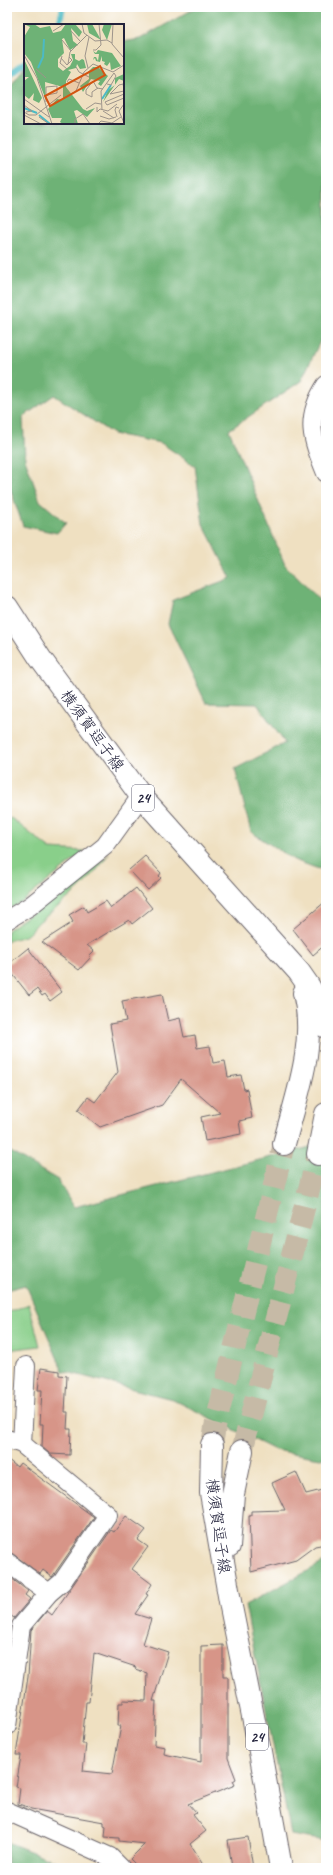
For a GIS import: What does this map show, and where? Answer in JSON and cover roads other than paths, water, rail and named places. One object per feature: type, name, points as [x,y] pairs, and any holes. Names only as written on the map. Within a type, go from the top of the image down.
[{"type":"main road","name":"横須賀逗子線","points":[[7,607],[40,658],[141,796],[299,972],[312,989],[322,1009],[326,1027]]},
{"type":"main road","name":"横須賀逗子線","points":[[284,1144],[306,1061],[310,1030],[308,1007],[299,972]]},
{"type":"main road","points":[[318,1154],[326,1114]]},
{"type":"main road","name":"横須賀逗子線","points":[[212,1445],[211,1493],[231,1607],[259,1746],[281,1868]]},
{"type":"main road","name":"横須賀逗子線","points":[[231,1607],[229,1539],[233,1494],[242,1451]]},
{"type":"street","points":[[326,385],[317,399],[312,419],[315,445],[326,473]]},
{"type":"street","points":[[7,920],[30,906],[105,846],[141,796]]},
{"type":"street","points":[[7,1726],[21,1626],[49,1593],[62,1582],[108,1515],[15,1442],[26,1366]]},
{"type":"street","points":[[7,1562],[49,1593]]},
{"type":"street","points":[[7,1811],[110,1857],[121,1868]]},
{"type":"waterway","points":[[59,24],[63,7]]},
{"type":"waterway","points":[[7,76],[24,63]]},
{"type":"tunnel","points":[[212,1445],[215,1427],[284,1144]]},
{"type":"tunnel","points":[[242,1451],[318,1154]]}]
